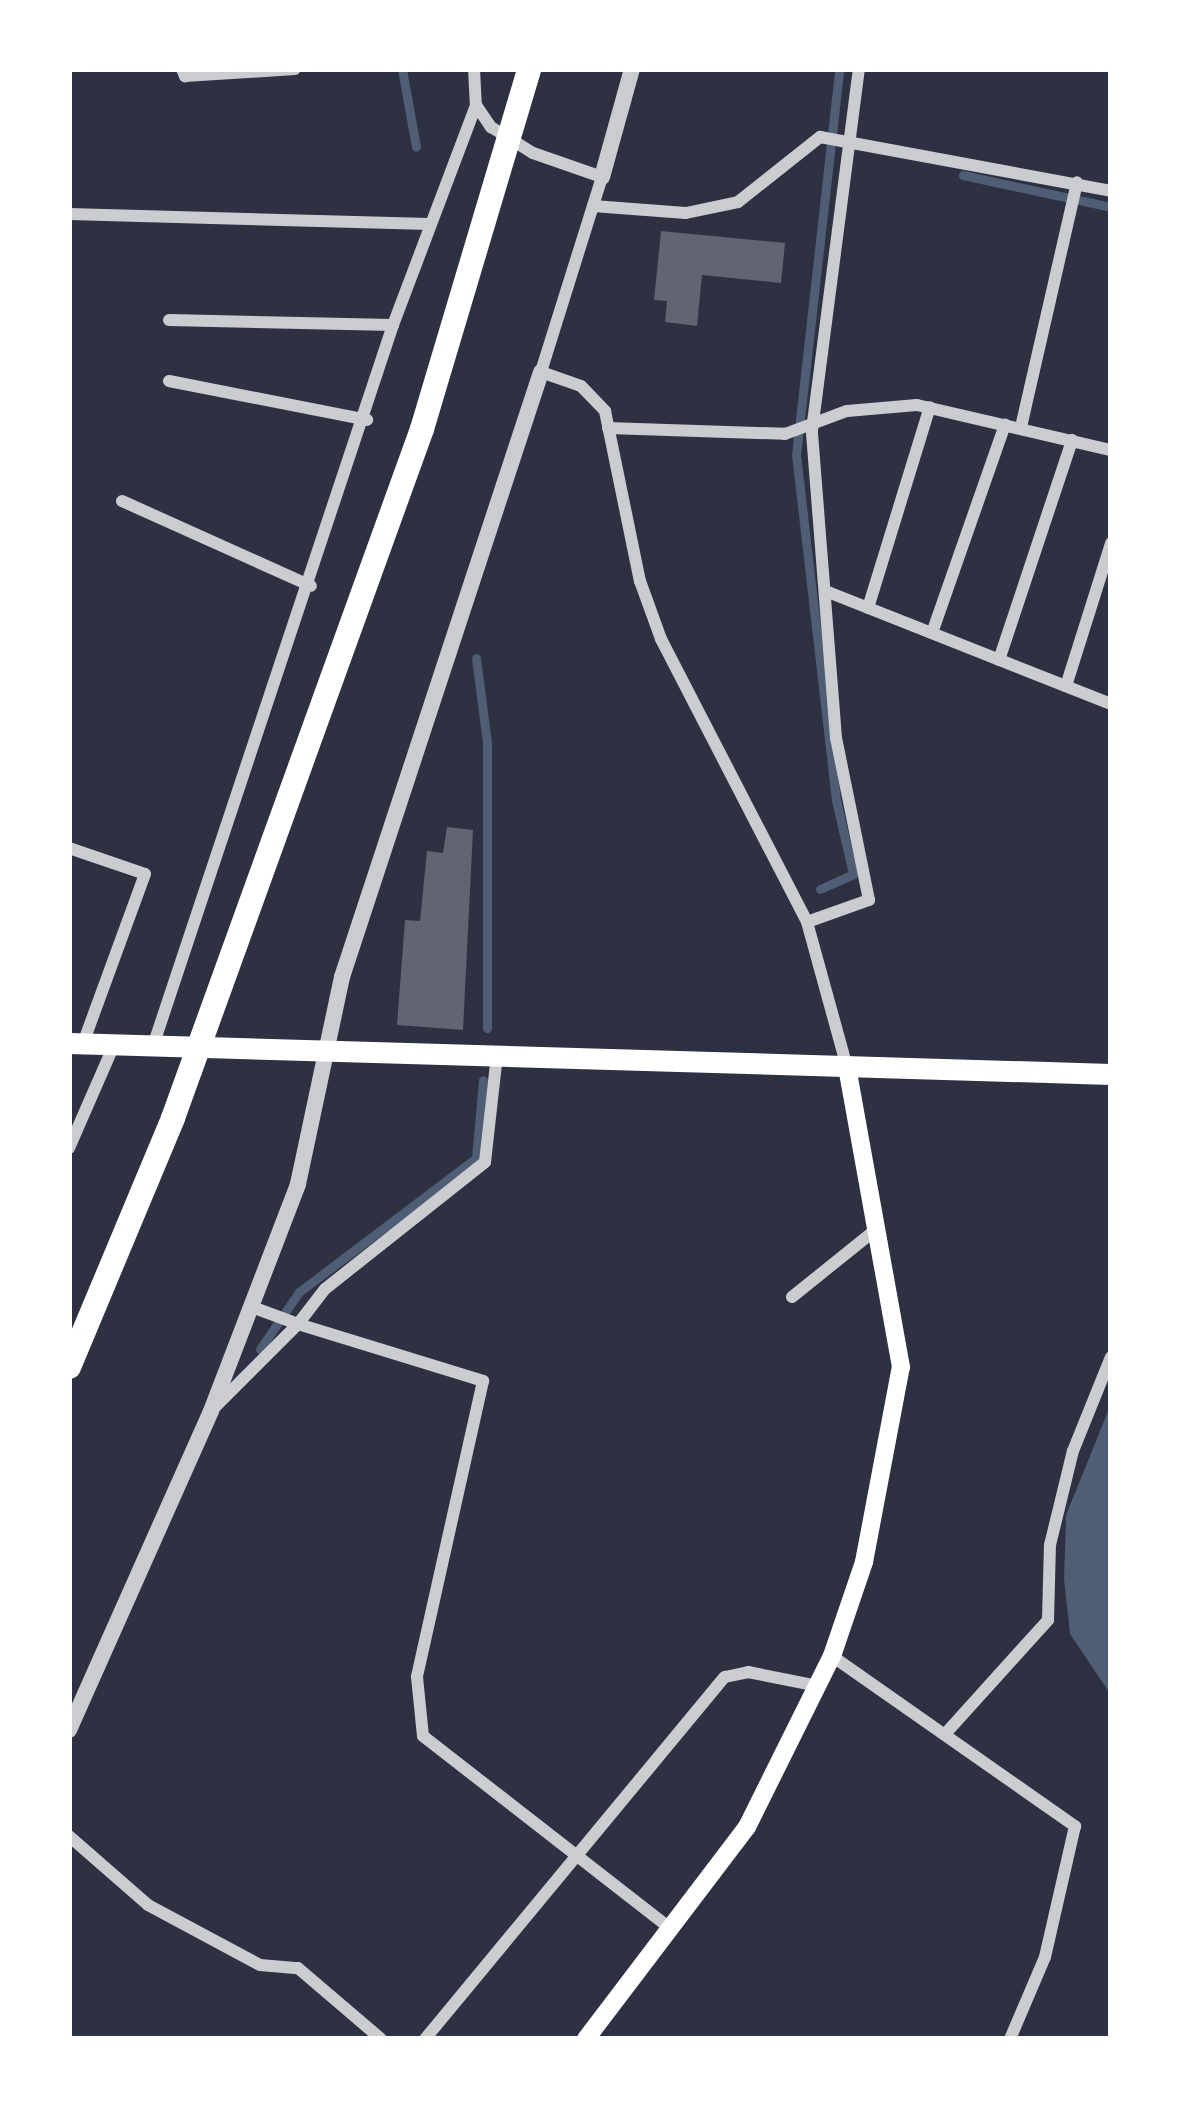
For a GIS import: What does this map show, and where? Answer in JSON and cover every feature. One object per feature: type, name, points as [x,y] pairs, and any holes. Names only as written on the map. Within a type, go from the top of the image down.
[{"type":"highway","points":[[69,1367],[173,1118],[422,429],[529,69]]},
{"type":"main road","points":[[76,1043],[1111,1074]]},
{"type":"main road","points":[[586,2039],[747,1827],[832,1655],[864,1562],[899,1401],[901,1367],[847,1067]]},
{"type":"street","points":[[182,69],[185,76],[295,69]]},
{"type":"street","points":[[153,1046],[367,420],[393,326],[476,105],[474,69]]},
{"type":"street","points":[[69,1730],[211,1411],[307,1156],[342,977],[541,372],[632,69]]},
{"type":"street","points":[[807,922],[869,900],[836,738],[829,592],[808,432],[834,138],[859,69]]},
{"type":"street","points":[[476,105],[491,127],[533,153],[602,177]]},
{"type":"street","points":[[593,206],[686,213],[738,202],[834,138],[1111,191]]},
{"type":"street","points":[[1021,427],[1077,182]]},
{"type":"street","points":[[69,214],[429,224]]},
{"type":"street","points":[[169,320],[393,326]]},
{"type":"street","points":[[541,372],[581,386],[605,411],[661,639],[807,922],[847,1067]]},
{"type":"street","points":[[169,381],[367,420]]},
{"type":"street","points":[[868,608],[930,407]]},
{"type":"street","points":[[608,428],[785,434],[808,432],[847,411],[930,407],[1111,449]]},
{"type":"street","points":[[932,633],[1005,424]]},
{"type":"street","points":[[999,659],[1072,440]]},
{"type":"street","points":[[122,501],[311,586]]},
{"type":"street","points":[[1066,686],[1111,543]]},
{"type":"street","points":[[829,592],[1111,704]]},
{"type":"street","points":[[69,848],[145,874],[76,1043]]},
{"type":"street","points":[[69,1148],[114,1045]]},
{"type":"street","points":[[211,1411],[325,1289],[484,1162],[497,1054]]},
{"type":"street","points":[[792,1297],[874,1231]]},
{"type":"street","points":[[252,1306],[483,1381],[416,1678],[423,1736],[668,1927]]},
{"type":"street","points":[[946,1733],[1048,1620],[1054,1526],[1073,1451],[1111,1357]]},
{"type":"street","points":[[832,1655],[1076,1826],[1045,1957],[1010,2039]]},
{"type":"street","points":[[425,2039],[725,1677],[748,1672],[818,1686]]},
{"type":"street","points":[[69,1836],[148,1905],[260,1965],[298,1968],[381,2039]]},
{"type":"water","points":[[1111,1404],[1111,1695],[1070,1634],[1064,1579],[1066,1515]]},
{"type":"building","points":[[661,231],[785,243],[781,283],[702,275],[697,326],[665,322],[667,301],[654,300]]},
{"type":"building","points":[[447,827],[473,830],[463,1030],[397,1025],[405,920],[420,921],[427,851],[443,853]]},
{"type":"waterway","points":[[402,69],[416,147]]},
{"type":"waterway","points":[[820,889],[853,874],[836,800],[796,455],[839,69]]},
{"type":"waterway","points":[[963,175],[1111,207]]},
{"type":"waterway","points":[[476,658],[487,743],[487,1028]]},
{"type":"waterway","points":[[260,1349],[299,1292],[476,1158],[483,1080]]}]
